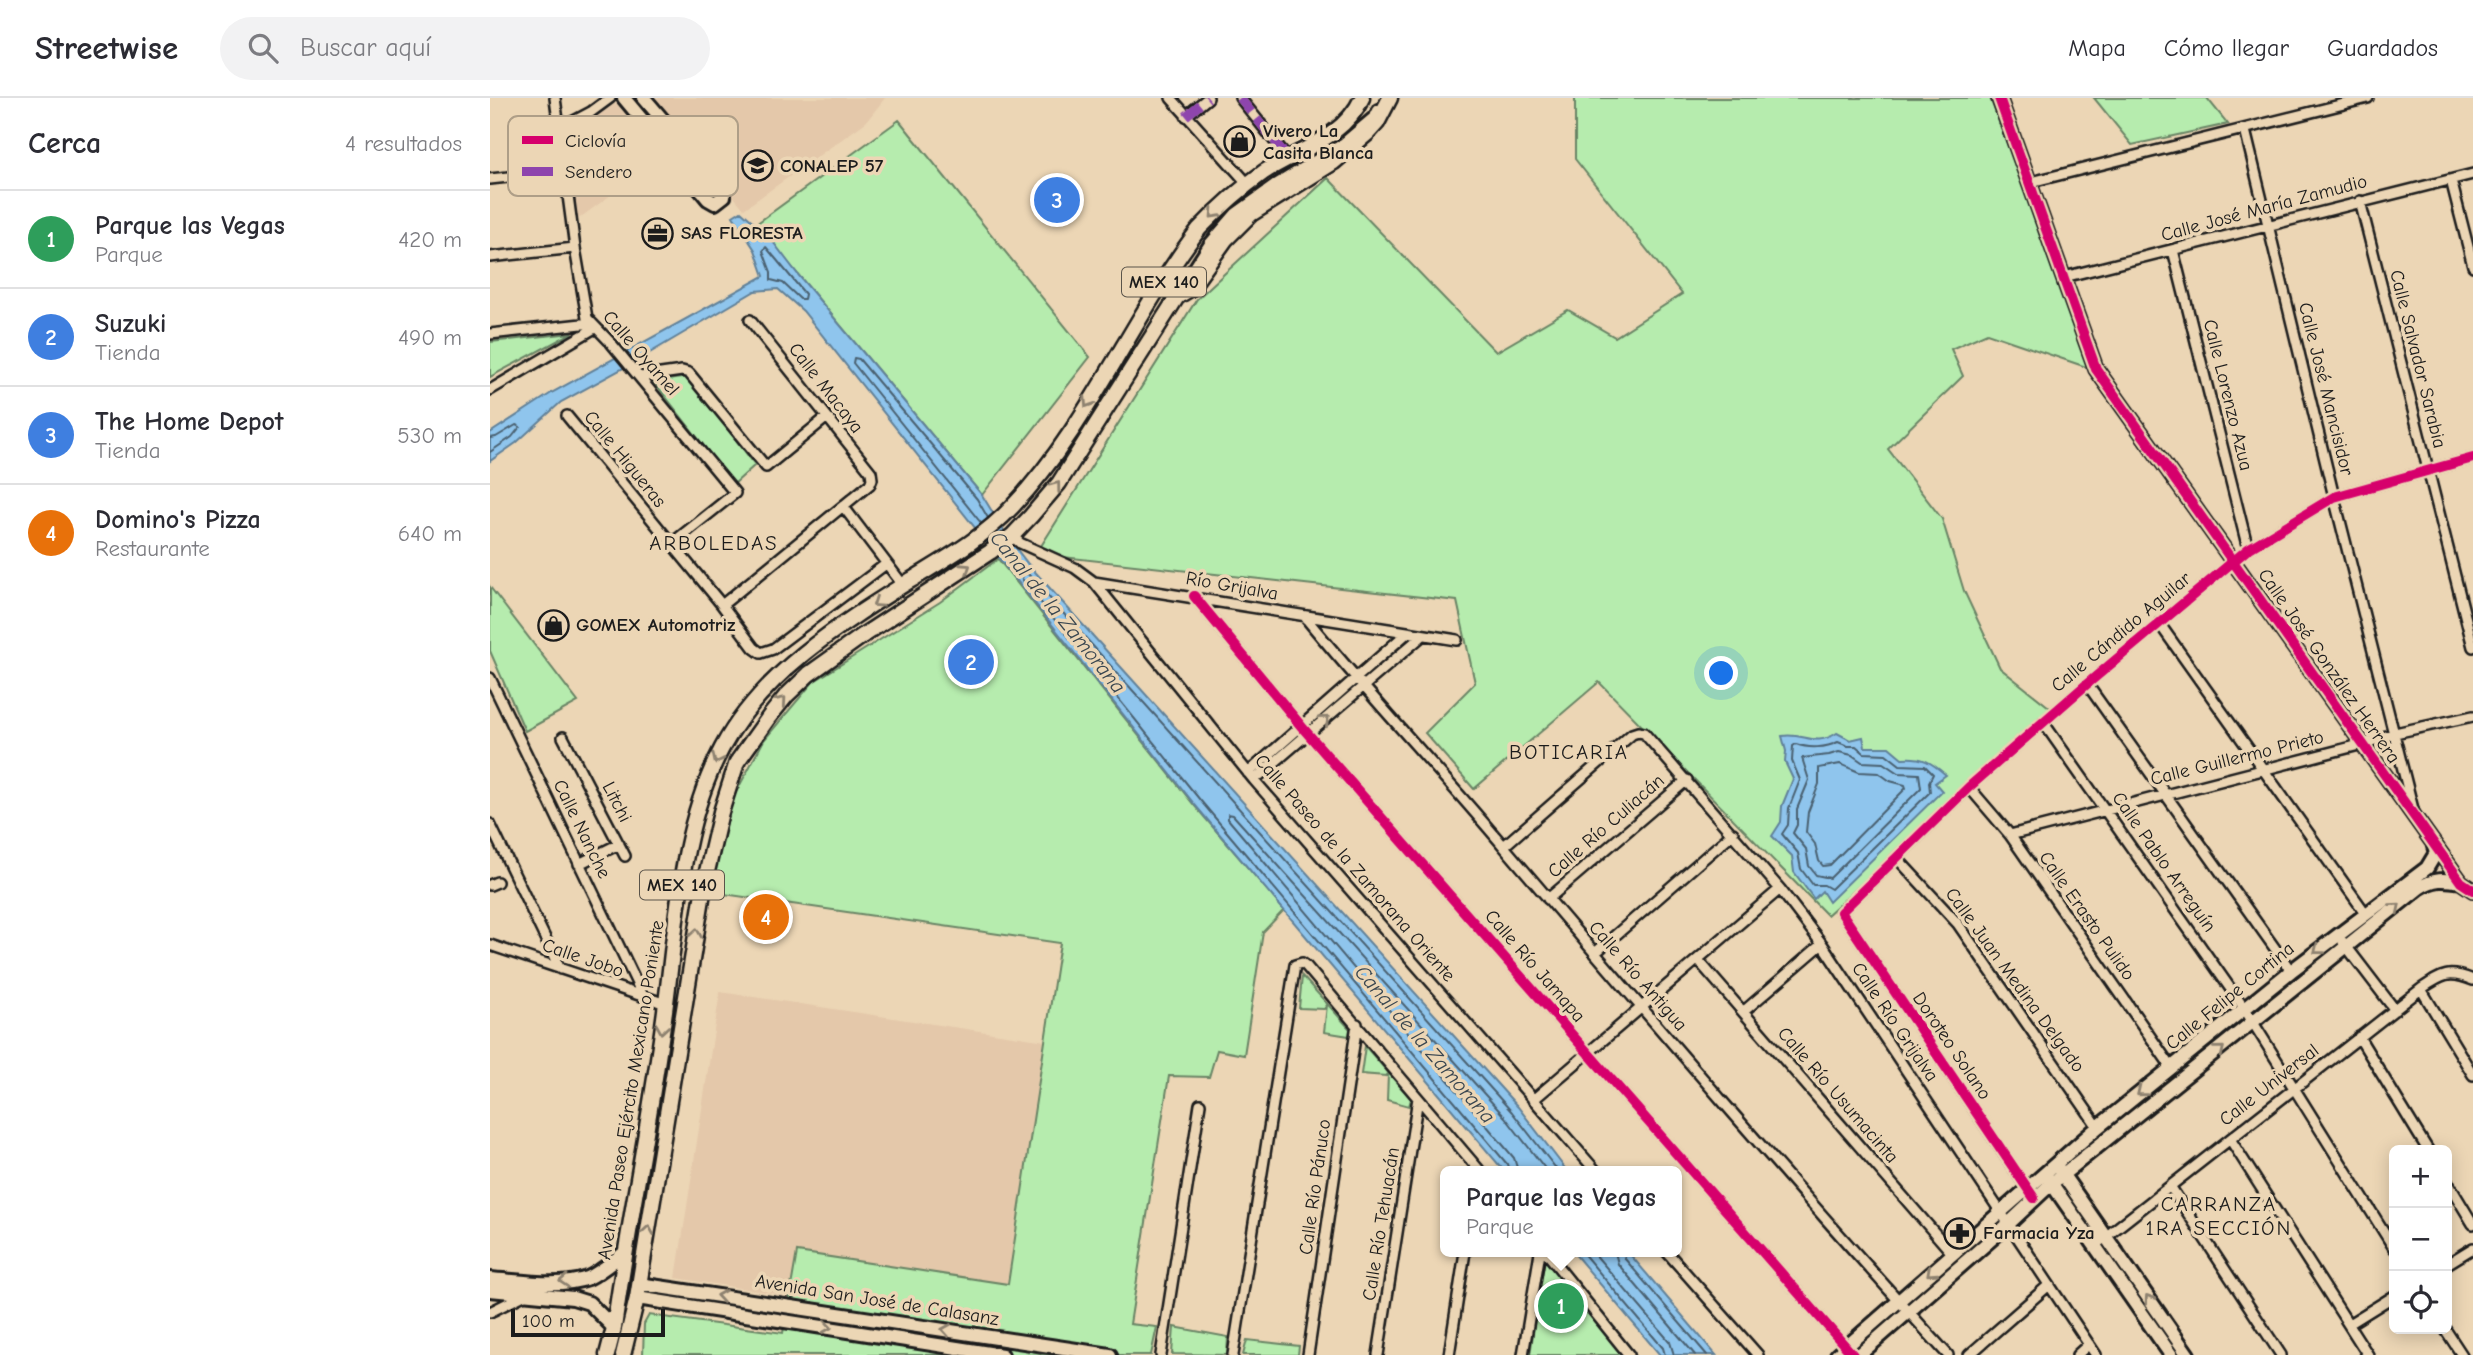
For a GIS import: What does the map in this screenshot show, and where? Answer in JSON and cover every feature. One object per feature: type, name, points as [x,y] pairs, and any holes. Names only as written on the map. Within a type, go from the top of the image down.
[{"type":"main road","name":"MEX 140","points":[[1248,184],[1288,158],[1319,143],[1340,127],[1362,98]]},
{"type":"main road","name":"MEX 140","points":[[1011,537],[1059,483],[1177,297],[1191,289],[1226,239],[1251,214],[1334,162],[1368,133],[1377,123],[1388,98]]},
{"type":"main road","name":"Avenida Paseo Ejército Mexicano Poniente","points":[[609,1345],[666,1004],[688,848],[696,809],[723,745],[766,687],[790,665],[903,585],[976,540],[1010,510],[1043,472],[1124,349],[1186,246],[1222,204],[1248,184]]},
{"type":"main road","name":"Avenida Paseo Ejército Mexicano Poniente","points":[[623,1355],[638,1291],[705,880],[721,812],[737,762],[777,707],[809,674],[1011,537]]},
{"type":"main road","name":"MEX 140","points":[[630,1332],[632,1355]]},
{"type":"street","name":"Calle Oyamel","points":[[555,98],[557,116]]},
{"type":"street","points":[[584,116],[610,98]]},
{"type":"street","points":[[624,98],[639,116]]},
{"type":"street","points":[[645,98],[660,116]]},
{"type":"street","points":[[1171,98],[1248,184]]},
{"type":"street","points":[[1186,116],[1208,98]]},
{"type":"street","points":[[1240,98],[1288,158]]},
{"type":"street","name":"MEX 140","points":[[1177,297],[1211,244],[1237,214],[1276,186],[1342,146],[1376,117],[1388,98]]},
{"type":"street","name":"Calle José González Herrera","points":[[1999,98],[2096,369],[2432,841]]},
{"type":"street","points":[[2031,182],[2368,98]]},
{"type":"street","name":"Calle José Mancisidor","points":[[2245,130],[2415,818]]},
{"type":"street","name":"Calle José María Zamudio","points":[[2064,277],[2473,174]]},
{"type":"street","points":[[490,179],[508,177]]},
{"type":"street","points":[[2451,180],[2473,266]]},
{"type":"street","name":"Calle Oyamel","points":[[568,196],[585,311],[593,325],[640,377],[735,493],[671,544]]},
{"type":"street","points":[[706,196],[715,203],[724,196]]},
{"type":"street","name":"Calle Salvador Sarabia","points":[[2360,201],[2473,647]]},
{"type":"street","points":[[490,257],[575,248]]},
{"type":"street","name":"Calle Lorenzo Azua","points":[[2173,250],[2248,549]]},
{"type":"street","name":"Calle Macaya","points":[[750,320],[871,472],[870,484],[844,506]]},
{"type":"street","points":[[490,334],[593,325]]},
{"type":"street","points":[[490,390],[593,325]]},
{"type":"street","points":[[640,377],[682,371],[689,373],[766,467],[827,417]]},
{"type":"street","name":"Calle Higueras","points":[[567,416],[722,605],[754,649],[761,653],[773,649],[886,564]]},
{"type":"street","name":"Calle Cándido Aguilar","points":[[1841,912],[1969,787],[2248,549],[2334,497],[2473,458]]},
{"type":"street","points":[[722,605],[844,506],[903,585]]},
{"type":"street","name":"Río Grijalva","points":[[1011,537],[1075,568],[1094,582],[1457,640]]},
{"type":"street","name":"Calle Paseo de la Zamorana Oriente","points":[[1094,582],[1251,776],[1592,1166]]},
{"type":"street","name":"Calle Río Jamapa","points":[[1194,596],[1305,731],[1589,1054],[1845,1352]]},
{"type":"street","name":"Calle Río Antigua","points":[[1305,617],[1355,679],[1948,1355]]},
{"type":"street","points":[[2159,623],[2366,914]]},
{"type":"street","points":[[1305,731],[1355,679],[1407,633]]},
{"type":"street","points":[[1251,776],[1422,636]]},
{"type":"street","name":"Calle Nanche","points":[[490,678],[643,996]]},
{"type":"street","points":[[2087,684],[2291,971]]},
{"type":"street","name":"Calle Guillermo Prieto","points":[[2010,835],[2105,808],[2363,744],[2395,733],[2473,716]]},
{"type":"street","name":"Calle Pablo Arreguín","points":[[2043,722],[2244,1008],[2389,1240]]},
{"type":"street","name":"Calle Río Grijalva","points":[[1504,846],[1632,734],[1644,733],[1733,833],[1822,944],[2010,1213],[2049,1285],[2096,1355]]},
{"type":"street","name":"Litchi","points":[[563,737],[619,844],[579,864]]},
{"type":"street","name":"Calle Río Culiacán","points":[[1548,899],[1687,780]]},
{"type":"street","name":"Calle Erasto Pulido","points":[[1969,787],[2010,835],[2172,1068]]},
{"type":"street","points":[[490,824],[560,969]]},
{"type":"street","points":[[1595,953],[1733,833]]},
{"type":"street","points":[[2432,841],[2461,882],[2473,890]]},
{"type":"street","name":"Calle Felipe Cortina","points":[[2010,1213],[2059,1169],[2098,1127],[2291,971],[2427,868],[2436,853],[2432,841]]},
{"type":"street","points":[[619,844],[625,856]]},
{"type":"street","name":"Calle Juan Medina Delgado","points":[[1897,858],[1958,924],[2098,1127]]},
{"type":"street","name":"Calle Felipe Cortina","points":[[2059,1169],[2254,1023],[2428,882],[2442,878],[2461,882]]},
{"type":"street","points":[[1533,1100],[1780,889]]},
{"type":"street","name":"Doroteo Solano","points":[[1841,912],[2028,1197]]},
{"type":"street","points":[[2337,935],[2395,1010]]},
{"type":"street","points":[[1742,1012],[1822,944]]},
{"type":"street","name":"Calle Jobo","points":[[490,945],[666,1004]]},
{"type":"street","name":"Calle Río Usumacinta","points":[[1698,960],[1952,1253]]},
{"type":"street","points":[[1233,1355],[1293,969],[1298,963],[1306,966],[1357,1024],[1475,1166]]},
{"type":"street","name":"Calle Universal","points":[[2094,1246],[2421,989],[2443,974],[2458,974],[2473,980]]},
{"type":"street","points":[[2421,989],[2473,1075]]},
{"type":"street","name":"Calle Río Pánuco","points":[[1308,1355],[1357,1024]]},
{"type":"street","points":[[2360,1037],[2425,1145]]},
{"type":"street","name":"Calle Río Tehuacán","points":[[1378,1355],[1418,1098]]},
{"type":"street","points":[[1161,1355],[1200,1104]]},
{"type":"street","points":[[2230,1139],[2368,1355]]},
{"type":"street","points":[[2059,1169],[2188,1355]]},
{"type":"street","points":[[2048,1179],[2171,1355]]},
{"type":"street","points":[[2170,1186],[2281,1355]]},
{"type":"street","points":[[2452,1189],[2473,1224]]},
{"type":"street","points":[[1845,1352],[1952,1253],[2010,1213]]},
{"type":"street","points":[[1859,1355],[1908,1312],[2010,1213]]},
{"type":"street","points":[[2452,1261],[2473,1248]]},
{"type":"street","points":[[490,1312],[534,1288],[590,1277],[624,1253]]},
{"type":"street","points":[[1449,1355],[1464,1257]]},
{"type":"street","points":[[1523,1355],[1539,1257]]},
{"type":"street","points":[[1550,1257],[1629,1355]]},
{"type":"street","points":[[1671,1257],[1758,1355]]},
{"type":"street","points":[[590,1277],[589,1303],[609,1345]]},
{"type":"street","points":[[492,1282],[534,1288],[589,1303]]},
{"type":"street","points":[[1969,1355],[2049,1285]]},
{"type":"street","name":"Avenida San José de Calasanz","points":[[638,1291],[1110,1355]]},
{"type":"street","name":"Avenida San José de Calasanz","points":[[638,1291],[1002,1355]]},
{"type":"street","points":[[2349,1325],[2389,1299]]},
{"type":"street","points":[[2448,1334],[2462,1355]]},
{"type":"street","points":[[1014,1355],[1016,1341]]},
{"type":"street","points":[[2077,1355],[2089,1344]]},
{"type":"shaded area","name":"CONALEP 57","points":[[653,98],[885,98],[866,122],[744,209],[733,196],[738,196],[738,116],[668,116]]},
{"type":"shaded area","points":[[616,103],[627,116],[598,116]]},
{"type":"shaded area","points":[[573,196],[610,196],[577,220]]},
{"type":"shaded area","points":[[720,992],[1046,1041],[1008,1284],[797,1253],[790,1296],[676,1278]]},
{"type":"green space","points":[[1575,98],[1990,98],[2092,369],[1987,333],[1951,349],[1963,376],[1888,449],[1942,519],[1964,591],[2000,668],[2054,711],[1827,915],[1599,682],[1474,789],[1425,733],[1475,683],[1457,601],[1036,554],[1197,299],[1328,178],[1496,352],[1568,310],[1615,337],[1682,294],[1575,159]]},
{"type":"green space","points":[[2094,98],[2207,98],[2228,124],[2132,145]]},
{"type":"green space","points":[[899,120],[1090,357],[982,495],[756,224]]},
{"type":"green space","points":[[572,333],[490,377],[490,342]]},
{"type":"green space","points":[[688,377],[755,465],[734,484],[654,382]]},
{"type":"green space","points":[[998,559],[1194,805],[1284,910],[1263,932],[1244,1055],[1217,1050],[1209,1077],[1169,1076],[1130,1324],[1157,1327],[1151,1355],[643,1355],[644,1324],[649,1315],[783,1333],[797,1252],[1008,1284],[1060,943],[710,892],[733,798],[764,740],[813,682],[940,602]]},
{"type":"green space","points":[[490,587],[578,702],[525,731],[490,651]]},
{"type":"green space","points":[[1302,976],[1350,1029],[1349,1036],[1324,1032],[1327,1005],[1324,1009],[1299,1008]]},
{"type":"green space","points":[[1365,1046],[1411,1099],[1409,1106],[1387,1100],[1388,1074],[1361,1074]]},
{"type":"green space","points":[[1544,1258],[1625,1355],[1530,1355]]},
{"type":"green space","points":[[1174,1327],[1228,1337],[1227,1355],[1172,1354]]},
{"type":"green space","points":[[1247,1340],[1299,1346],[1298,1355],[1243,1355]]},
{"type":"water","name":"Canal de la Zamorana","points":[[741,211],[767,234],[982,495],[1028,564],[1518,1107],[1563,1166],[1500,1166],[1195,805],[803,311],[778,289],[755,291],[561,402],[516,443],[490,461],[490,433],[553,392],[764,276],[755,250],[733,216]]},
{"type":"water","points":[[1837,733],[1850,740],[1863,737],[1865,747],[1889,747],[1902,758],[1926,761],[1946,775],[1935,783],[1942,791],[1829,902],[1822,891],[1814,899],[1794,872],[1792,856],[1772,836],[1781,822],[1782,806],[1793,779],[1785,762],[1786,751],[1782,736],[1822,739]]},
{"type":"water","points":[[1577,1257],[1632,1257],[1716,1355],[1660,1355]]},
{"type":"marked path","points":[[1186,116],[1208,98]]},
{"type":"marked path","points":[[1240,98],[1288,158]]},
{"type":"cycle path","points":[[1999,98],[2096,369],[2461,882],[2473,890]]},
{"type":"cycle path","points":[[2034,1198],[1841,912],[1969,787],[2248,549],[2334,497],[2473,458]]},
{"type":"cycle path","points":[[1194,596],[1302,727],[1853,1355]]},
{"type":"place","name":"Vivero La Casita Blanca","points":[[1240,142]]},
{"type":"place","name":"CONALEP 57","points":[[757,166]]},
{"type":"place","name":"The Home Depot","points":[[1057,200]]},
{"type":"place","name":"SAS FLORESTA","points":[[658,233]]},
{"type":"place","name":"GOMEX Automotriz","points":[[553,625]]},
{"type":"place","name":"Suzuki","points":[[971,662]]},
{"type":"place","name":"Domino's Pizza","points":[[766,917]]},
{"type":"place","name":"Farmacia Yza","points":[[1960,1233]]},
{"type":"place","name":"Parque las Vegas","points":[[1561,1306]]},
{"type":"district","name":"ARBOLEDAS","points":[[714,543]]},
{"type":"district","name":"BOTICARIA","points":[[1569,752]]},
{"type":"district","name":"CARRANZA 1RA SECCIÓN","points":[[2219,1216]]}]
